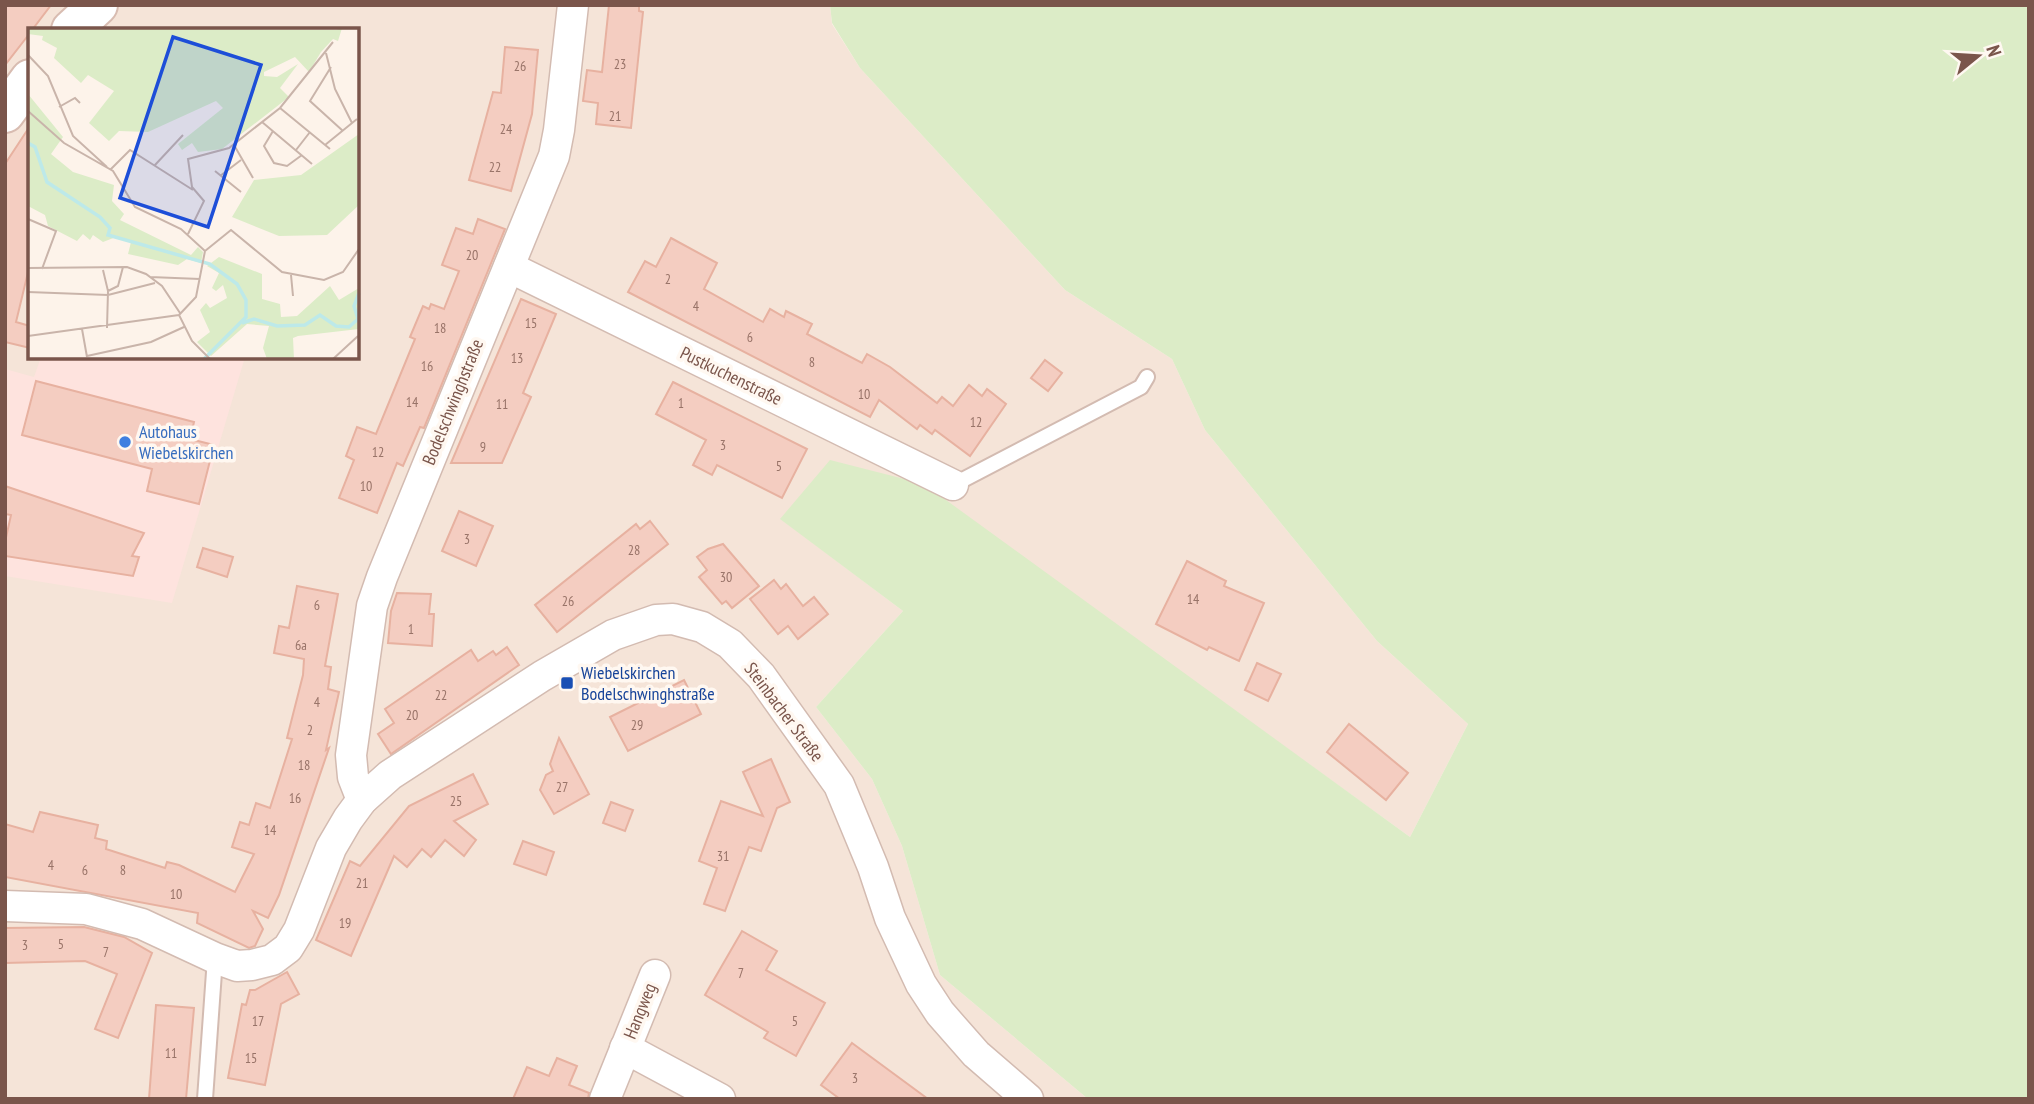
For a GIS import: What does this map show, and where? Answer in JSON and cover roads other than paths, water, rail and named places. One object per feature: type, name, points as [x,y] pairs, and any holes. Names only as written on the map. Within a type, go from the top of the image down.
[{"type":"main road","points":[[73,28],[98,5]]},
{"type":"main road","points":[[5,113],[28,82]]},
{"type":"street","name":"Bodelschwinghstraße","points":[[362,800],[353,777],[351,755],[372,606],[554,156],[573,5]]},
{"type":"street","name":"Pustkuchenstraße","points":[[509,267],[953,485]]},
{"type":"street","name":"Steinbacher Straße","points":[[5,906],[86,909],[142,924],[237,966],[272,960],[288,948],[299,930],[331,848],[362,800],[390,775],[541,676],[613,635],[656,620],[673,619],[702,627],[730,644],[761,676],[839,785],[873,867],[890,918],[921,984],[940,1013],[976,1054],[1028,1099]]},
{"type":"street","name":"Hangweg","points":[[605,1099],[655,975]]},
{"type":"street","name":"Hangweg","points":[[625,1048],[720,1099]]},
{"type":"lane","points":[[953,485],[1141,387],[1147,377]]},
{"type":"lane","points":[[205,1099],[215,958]]},
{"type":"place","name":"Autohaus Wiebelskirchen","points":[[125,442]]},
{"type":"place","name":"Wiebelskirchen Bodelschwinghstraße","points":[[567,683]]}]
